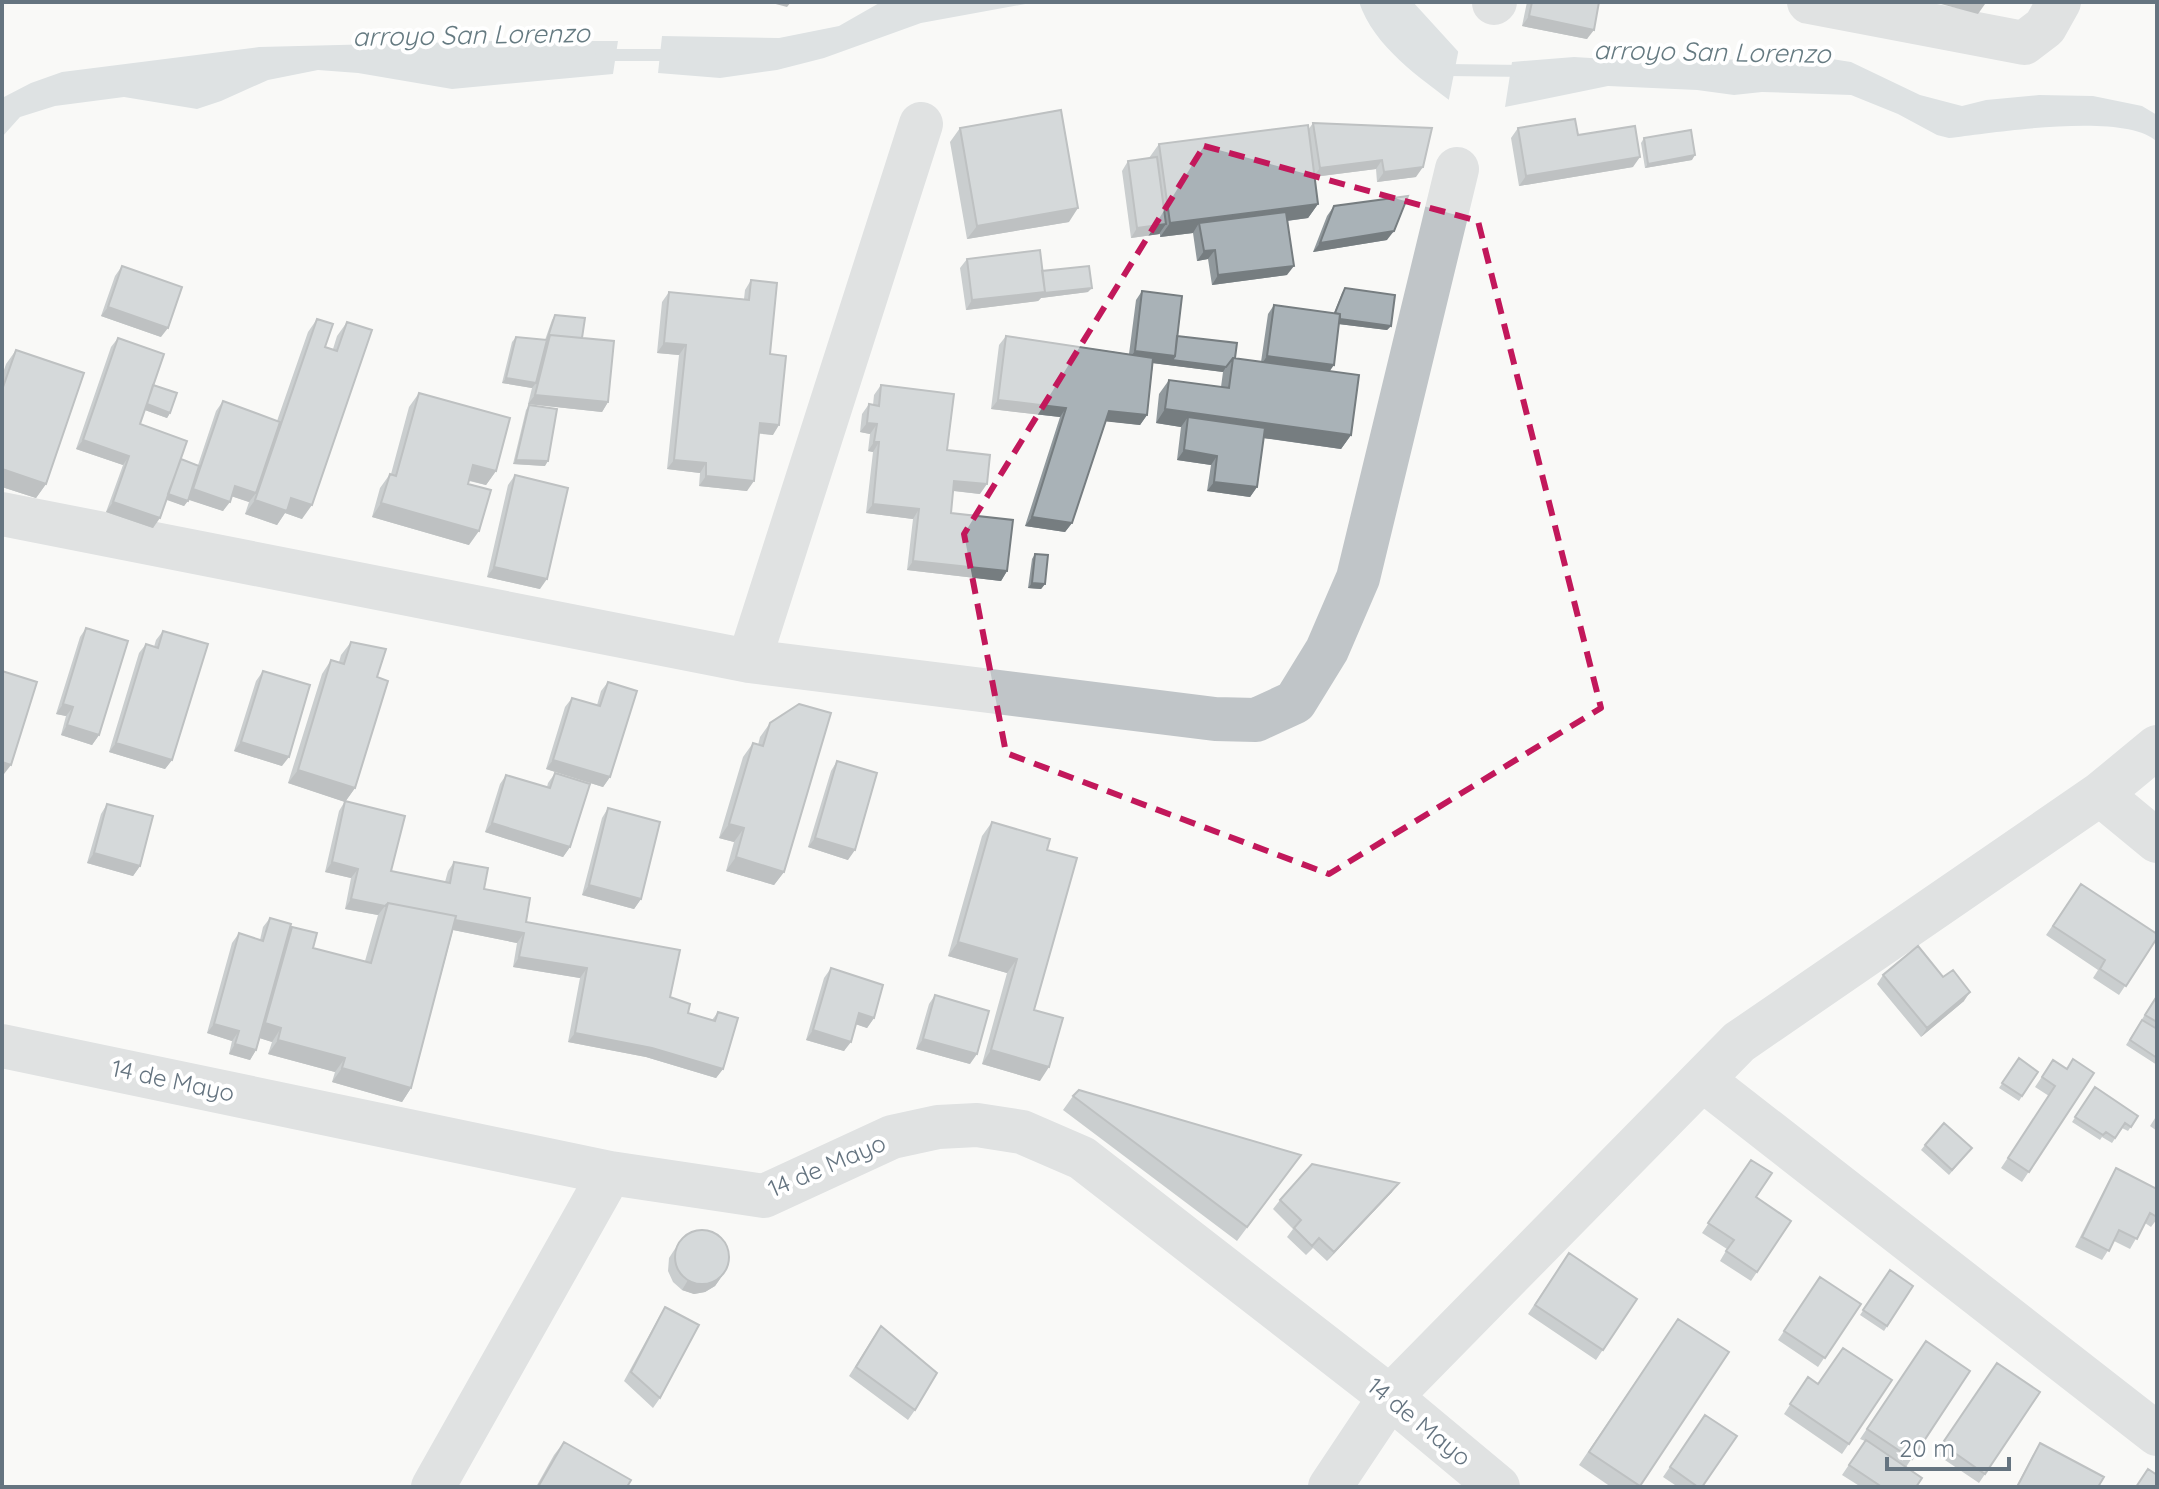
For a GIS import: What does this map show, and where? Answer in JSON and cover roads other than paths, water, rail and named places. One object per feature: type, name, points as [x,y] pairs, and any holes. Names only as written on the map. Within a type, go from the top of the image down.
[{"type":"street","points":[[1809,2],[2024,43],[2045,27],[2059,2]]},
{"type":"street","points":[[749,661],[921,124]]},
{"type":"street","points":[[2,514],[749,661],[1215,719],[1256,720],[1295,702],[1327,650],[1358,578],[1457,169]]},
{"type":"street","points":[[1330,1487],[1390,1397],[1739,1042],[2100,794],[2157,747]]},
{"type":"street","points":[[2100,794],[2157,841]]},
{"type":"street","name":"14 de Mayo","points":[[2,1046],[610,1173],[764,1196],[892,1137],[938,1127],[977,1125],[1022,1132],[1082,1158],[1390,1397],[1498,1487]]},
{"type":"street","points":[[1703,1080],[2157,1434]]},
{"type":"street","points":[[433,1487],[610,1173]]},
{"type":"waterway","name":"arroyo San Lorenzo","points":[[601,55],[674,55]]},
{"type":"waterway","name":"arroyo San Lorenzo","points":[[1447,70],[1525,71]]}]
